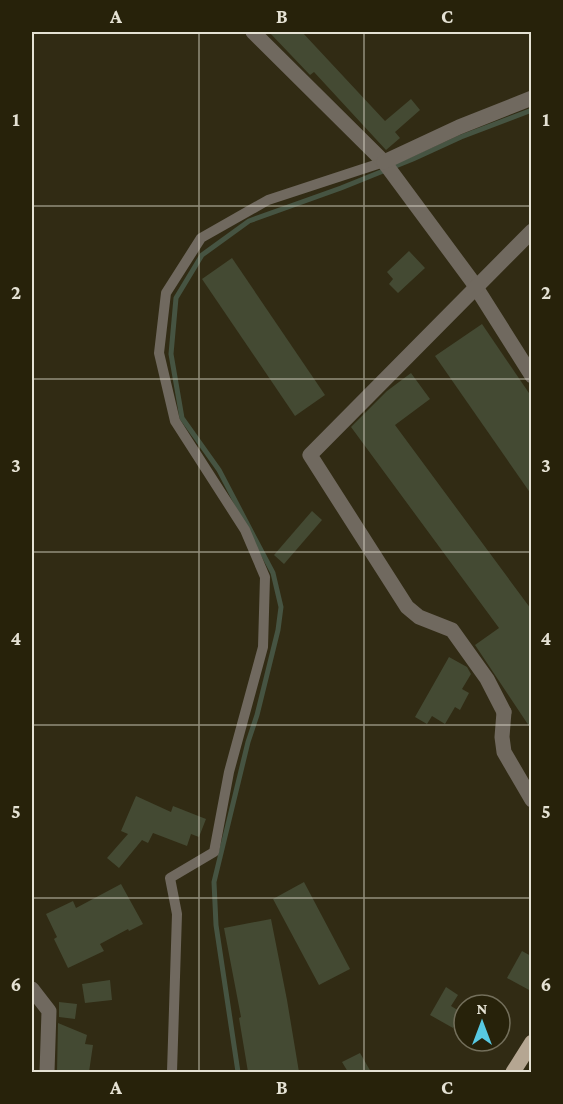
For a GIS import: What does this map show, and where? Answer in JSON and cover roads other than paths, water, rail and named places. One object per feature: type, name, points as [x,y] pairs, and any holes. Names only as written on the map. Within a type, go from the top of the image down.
[{"type":"main road","points":[[513,1072],[531,1042]]},
{"type":"street","points":[[253,32],[389,168],[475,286],[531,376]]},
{"type":"street","points":[[389,168],[459,127],[531,98]]},
{"type":"street","points":[[531,231],[310,455],[407,607],[419,617],[452,630],[487,679],[504,712],[502,737],[504,752],[531,800]]},
{"type":"street","points":[[32,989],[49,1011],[47,1072]]},
{"type":"lane","points":[[172,1072],[177,915],[170,878],[214,852],[229,771],[263,647],[265,577],[245,530],[175,421],[159,353],[166,293],[201,238],[268,200],[389,168]]},
{"type":"waterway","points":[[238,1072],[216,925],[214,882],[278,630],[281,607],[273,573],[219,470],[182,418],[171,354],[176,298],[202,255],[249,221],[341,188],[461,137],[532,110]]}]
